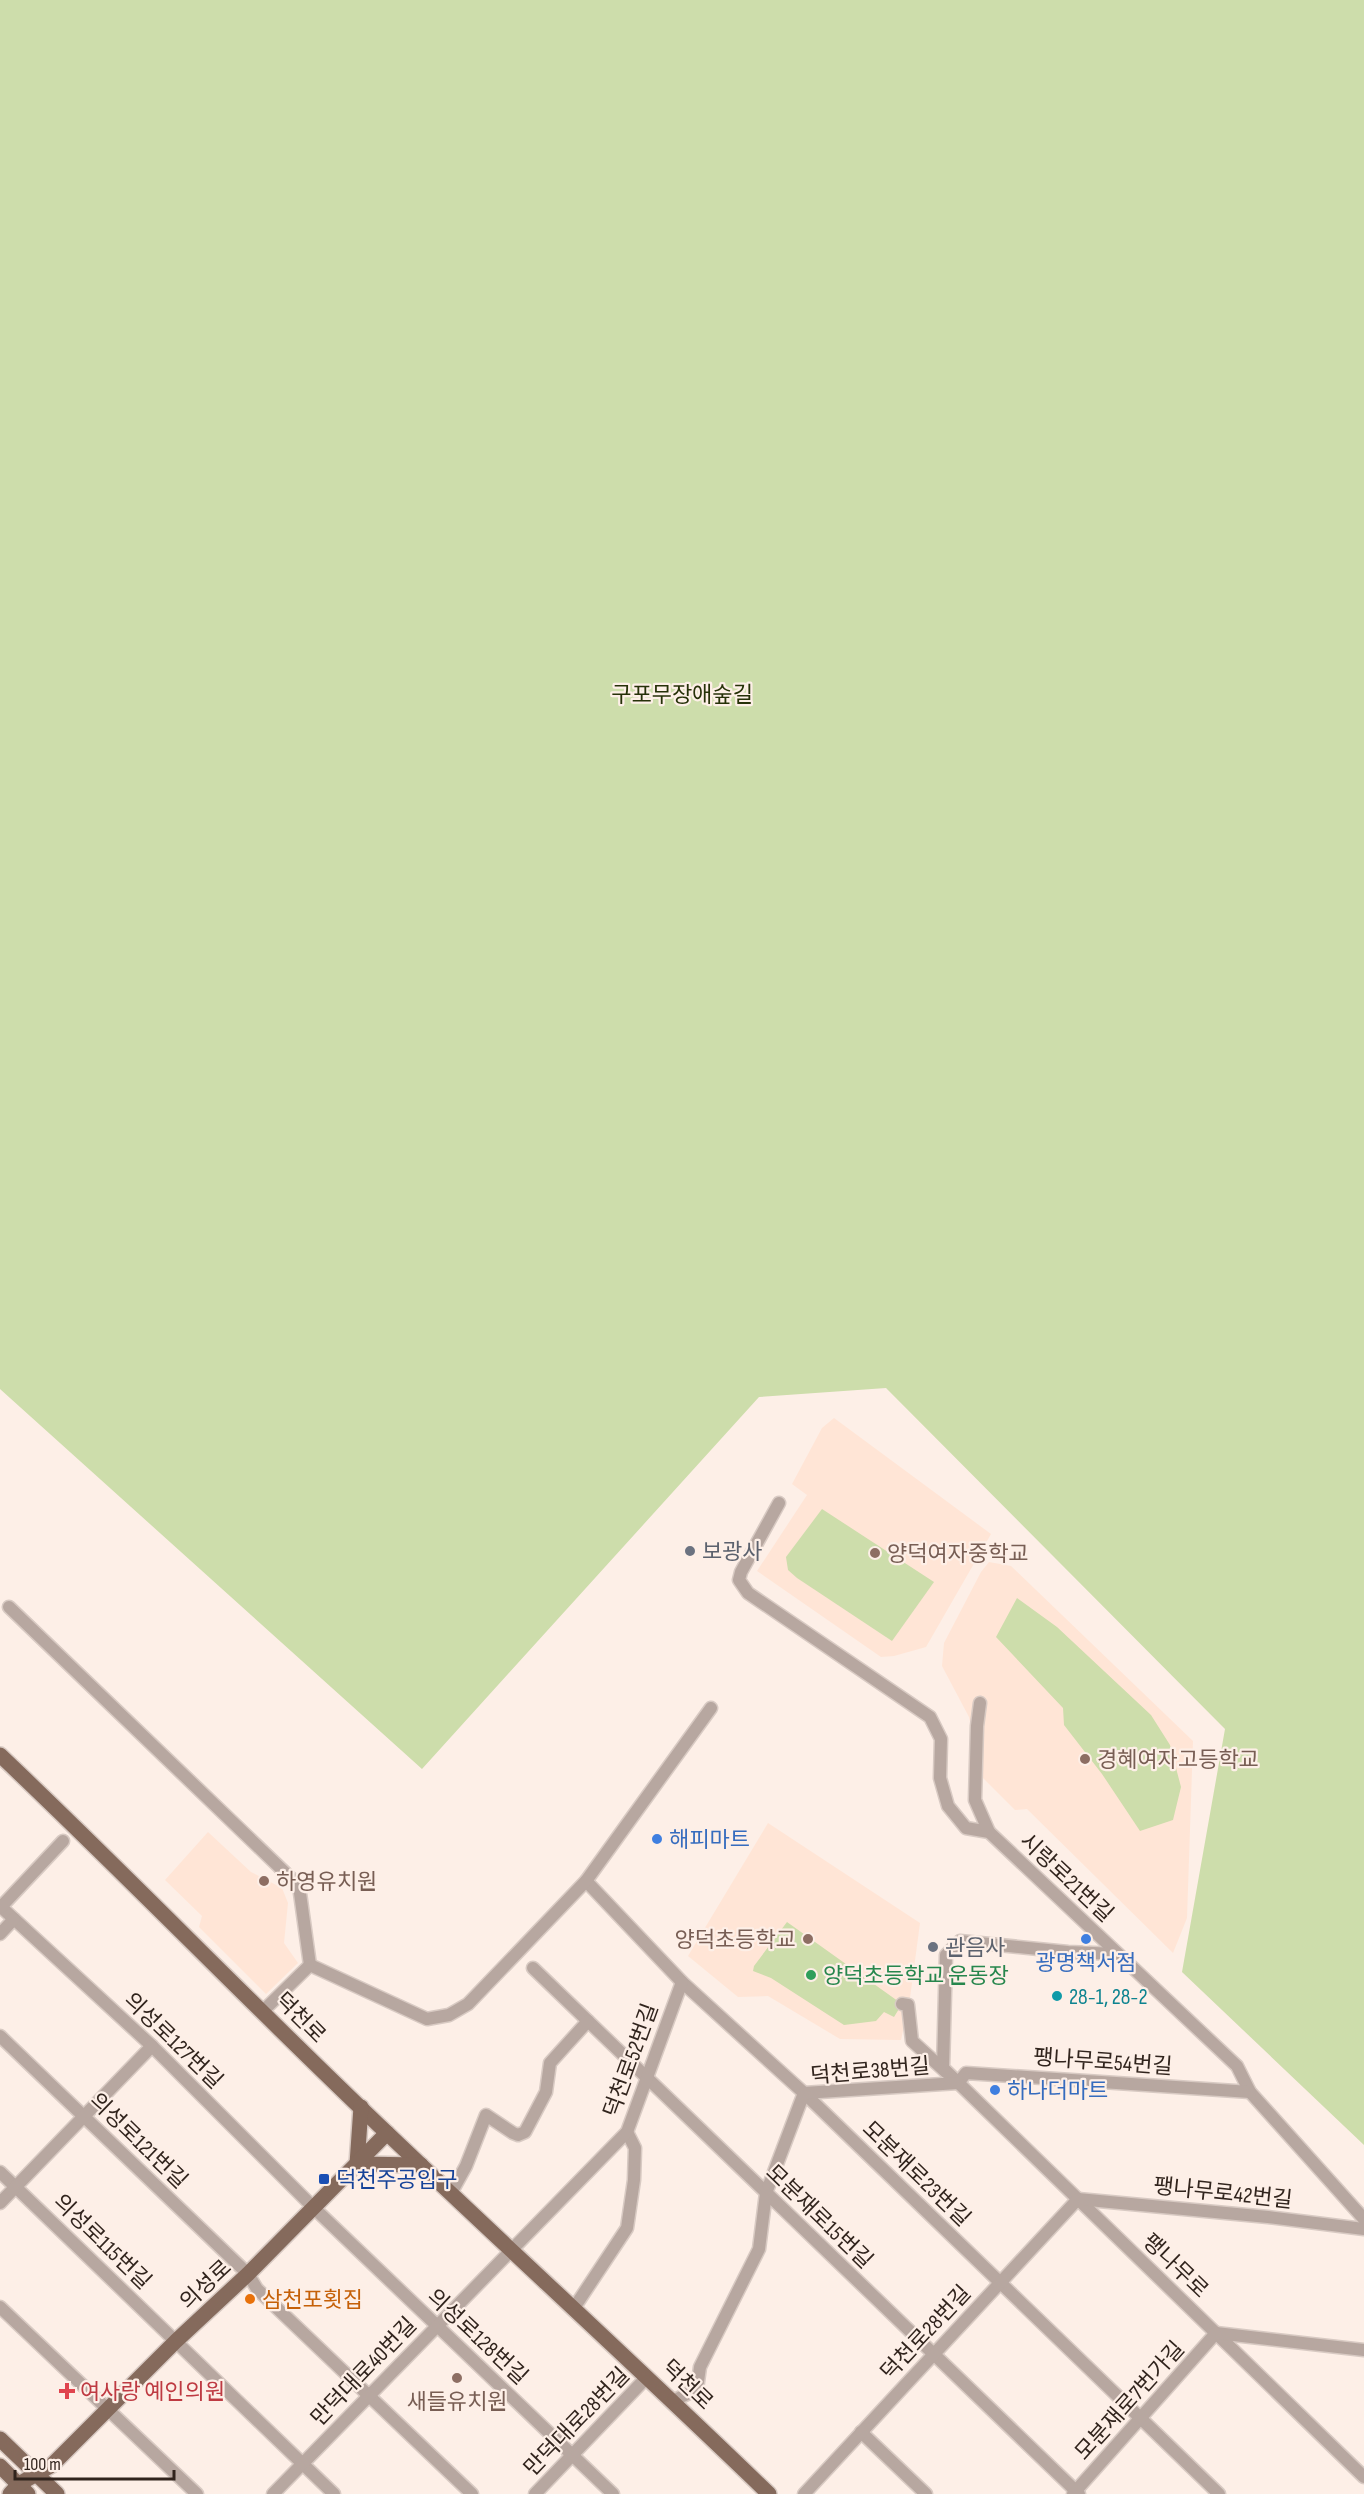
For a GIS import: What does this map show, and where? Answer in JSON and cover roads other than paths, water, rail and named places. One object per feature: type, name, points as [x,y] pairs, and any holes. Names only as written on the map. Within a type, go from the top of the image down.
[{"type":"main road","name":"덕천로","points":[[0,1755],[387,2133],[769,2494]]},
{"type":"main road","points":[[361,2107],[357,2164],[421,2165]]},
{"type":"main road","name":"의성로","points":[[39,2483],[52,2465],[176,2341],[248,2274],[387,2133]]},
{"type":"main road","points":[[0,2439],[39,2483],[57,2494]]},
{"type":"main road","points":[[0,2466],[19,2491],[39,2483]]},
{"type":"street","name":"시랑로21번길","points":[[779,1503],[741,1572],[739,1580],[748,1593],[930,1717],[941,1739],[940,1778],[948,1806],[966,1828],[988,1832],[1237,2066],[1250,2092],[1364,2219]]},
{"type":"street","points":[[9,1607],[299,1886],[309,1965]]},
{"type":"street","points":[[981,1703],[977,1726],[975,1800],[988,1832]]},
{"type":"street","points":[[309,1965],[427,2019],[449,2015],[468,2004],[586,1881],[711,1708]]},
{"type":"street","points":[[1,1906],[63,1841]]},
{"type":"street","name":"모분재로23번길","points":[[586,1881],[682,1982],[804,2093],[1219,2494]]},
{"type":"street","name":"의성로127번길","points":[[1,1906],[152,2046],[314,2208]]},
{"type":"street","points":[[0,1934],[14,1919]]},
{"type":"street","name":"팽나무로","points":[[1118,1954],[1068,1952],[960,1941],[946,1955],[943,2068],[1364,2477]]},
{"type":"street","points":[[263,2011],[309,1965]]},
{"type":"street","name":"모분재로15번길","points":[[533,1968],[1076,2493]]},
{"type":"street","name":"덕천로52번길","points":[[510,2251],[627,2132],[682,1982]]},
{"type":"street","name":"팽나무로","points":[[902,2004],[908,2005],[912,2041],[958,2083]]},
{"type":"street","points":[[451,2193],[486,2115],[513,2133],[525,2132],[546,2092],[550,2063],[588,2021]]},
{"type":"street","name":"의성로121번길","points":[[0,2036],[248,2274],[256,2289],[472,2494]]},
{"type":"street","points":[[0,2203],[152,2046]]},
{"type":"street","name":"팽나무로54번길","points":[[958,2083],[966,2073],[1250,2092]]},
{"type":"street","name":"덕천로38번길","points":[[673,2401],[697,2389],[700,2367],[759,2249],[766,2193],[804,2093],[958,2083]]},
{"type":"street","points":[[574,2308],[627,2228],[634,2180],[635,2148],[627,2132]]},
{"type":"street","name":"의성로115번길","points":[[0,2172],[334,2494]]},
{"type":"street","name":"팽나무로42번길","points":[[1078,2199],[1268,2217],[1364,2229]]},
{"type":"street","name":"덕천로28번길","points":[[804,2494],[1078,2199]]},
{"type":"street","name":"의성로128번길","points":[[314,2208],[613,2494]]},
{"type":"street","name":"만덕대로40번길","points":[[273,2494],[510,2251]]},
{"type":"street","points":[[0,2307],[197,2494]]},
{"type":"street","points":[[1216,2333],[1364,2350]]},
{"type":"street","name":"모분재로7번가길","points":[[1076,2493],[1216,2333]]},
{"type":"street","name":"만덕대로28번길","points":[[535,2494],[647,2377]]},
{"type":"street","points":[[861,2432],[926,2494]]},
{"type":"place","name":"보광사","points":[[690,1551]]},
{"type":"place","name":"양덕여자중학교","points":[[875,1553]]},
{"type":"place","name":"경혜여자고등학교","points":[[1085,1759]]},
{"type":"place","name":"해피마트","points":[[657,1839]]},
{"type":"place","name":"하영유치원","points":[[264,1881]]},
{"type":"place","name":"양덕초등학교","points":[[808,1939]]},
{"type":"place","name":"광명책서점","points":[[1086,1939]]},
{"type":"place","name":"관음사","points":[[933,1947]]},
{"type":"place","name":"양덕초등학교 운동장","points":[[811,1975]]},
{"type":"place","name":"28-1, 28-2","points":[[1057,1996]]},
{"type":"place","name":"하나더마트","points":[[995,2090]]},
{"type":"place","name":"덕천주공입구","points":[[324,2179]]},
{"type":"place","name":"삼천포횟집","points":[[250,2299]]},
{"type":"place","name":"새들유치원","points":[[457,2378]]},
{"type":"place","name":"여사랑 예인의원","points":[[67,2391]]},
{"type":"park label","name":"구포무장애숲길","points":[[682,694]]}]
